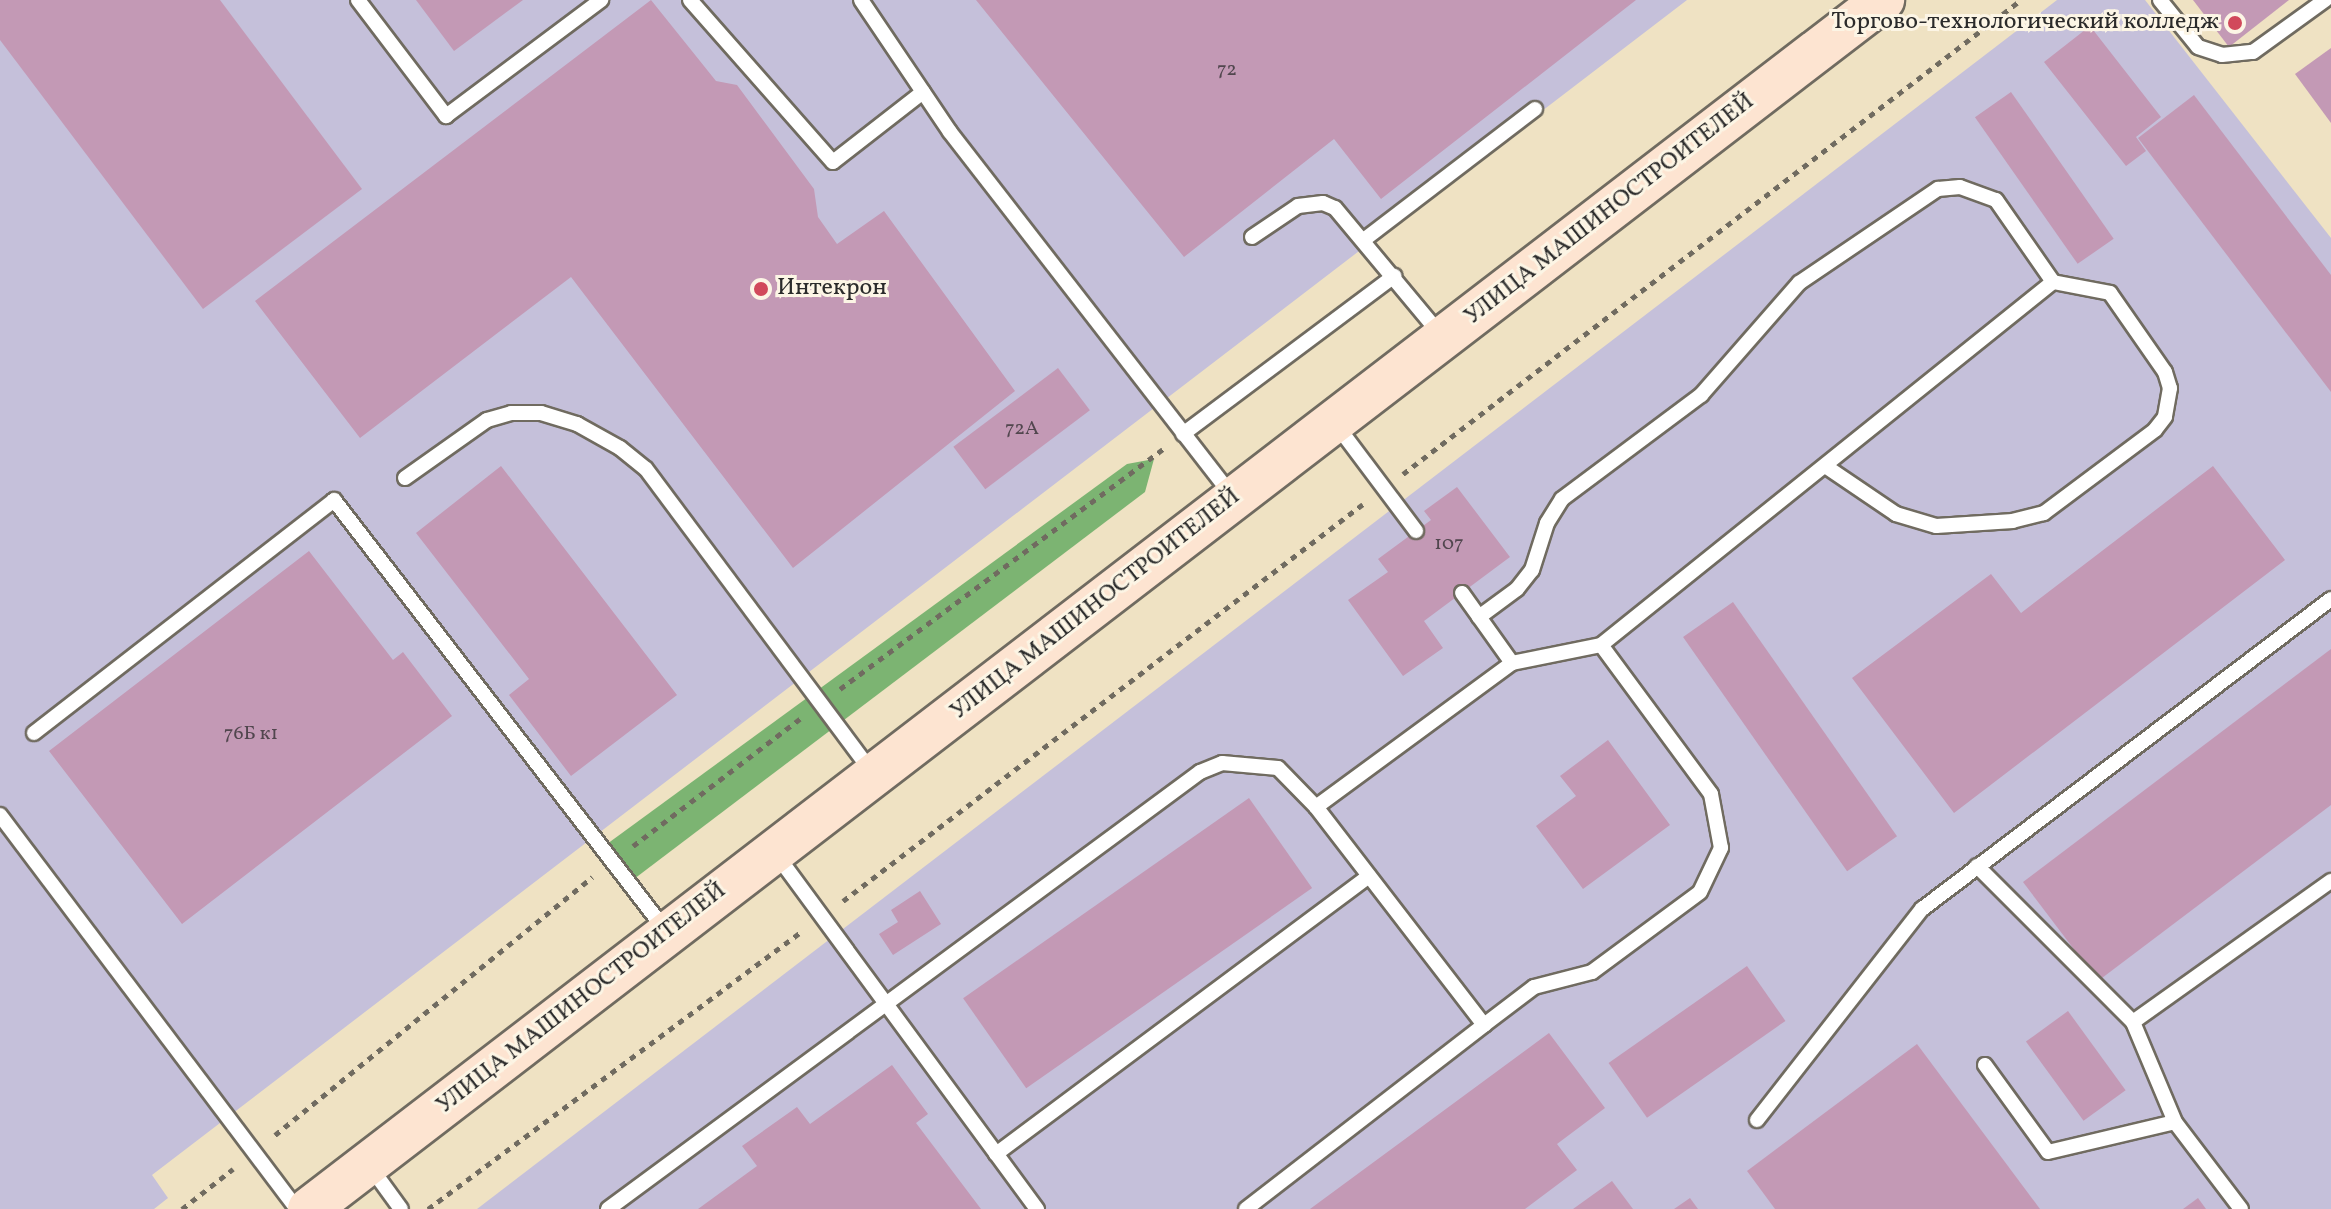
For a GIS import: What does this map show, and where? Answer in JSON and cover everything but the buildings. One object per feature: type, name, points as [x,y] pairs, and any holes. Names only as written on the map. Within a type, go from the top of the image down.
[{"type":"main road","name":"УЛИЦА МАШИНОСТРОИТЕЛЕЙ","points":[[309,1209],[666,932],[876,777],[1883,0]]},
{"type":"lane","points":[[358,0],[446,116],[601,0]]},
{"type":"lane","points":[[690,0],[833,162],[923,92]]},
{"type":"lane","points":[[861,0],[923,92],[1234,498]]},
{"type":"lane","points":[[2160,0],[2198,47],[2222,55],[2253,52],[2325,0]]},
{"type":"lane","points":[[1365,239],[1535,109]]},
{"type":"lane","points":[[1479,617],[1517,589],[1532,570],[1547,523],[1562,499],[1701,395],[1799,283],[1920,197],[1960,187],[1996,200],[2053,282],[2110,293],[2165,372],[2168,403],[2155,430],[2044,513],[1975,527],[1936,526],[1896,514],[1825,466]]},
{"type":"lane","points":[[1252,237],[1298,206],[1323,203],[1346,216],[1444,338]]},
{"type":"lane","points":[[1183,434],[1394,276]]},
{"type":"lane","points":[[1316,807],[1512,663],[1601,645],[2053,282]]},
{"type":"lane","points":[[405,478],[487,420],[541,413],[577,424],[646,469],[876,777]]},
{"type":"lane","points":[[1334,423],[1416,531]]},
{"type":"lane","points":[[34,733],[334,500],[666,932]]},
{"type":"lane","points":[[1462,593],[1512,663]]},
{"type":"lane","points":[[1757,1120],[1922,909],[2331,599]]},
{"type":"lane","points":[[1246,1209],[1534,987],[1592,972],[1700,892],[1714,871],[1721,848],[1711,794],[1601,645]]},
{"type":"lane","points":[[608,1209],[884,1001],[1200,772],[1222,763],[1251,761],[1278,768],[1316,807],[1484,1025]]},
{"type":"lane","points":[[0,815],[297,1209]]},
{"type":"lane","points":[[774,850],[1037,1209]]},
{"type":"lane","points":[[1977,866],[2133,1022],[2175,1122],[2241,1209]]},
{"type":"lane","points":[[996,1154],[1369,876]]},
{"type":"lane","points":[[2133,1022],[2331,881]]},
{"type":"lane","points":[[1985,1065],[2048,1152],[2175,1122]]},
{"type":"lane","points":[[369,1165],[401,1209]]},
{"type":"path","points":[[428,1209],[822,916],[2021,0]]},
{"type":"path","points":[[182,1209],[612,861],[1183,434]]},
{"type":"shaded area","points":[[0,0],[1687,0],[152,1175],[168,1198],[154,1209],[0,1209]]},
{"type":"shaded area","points":[[2057,0],[2145,0],[2331,238],[2331,1209],[477,1209]]},
{"type":"green space","points":[[1154,459],[1145,492],[634,879],[607,844],[1127,464]]},
{"type":"place","name":"Торгово-технологический колледж","points":[[2235,23]]},
{"type":"place","name":"Интекрон","points":[[761,289]]}]
